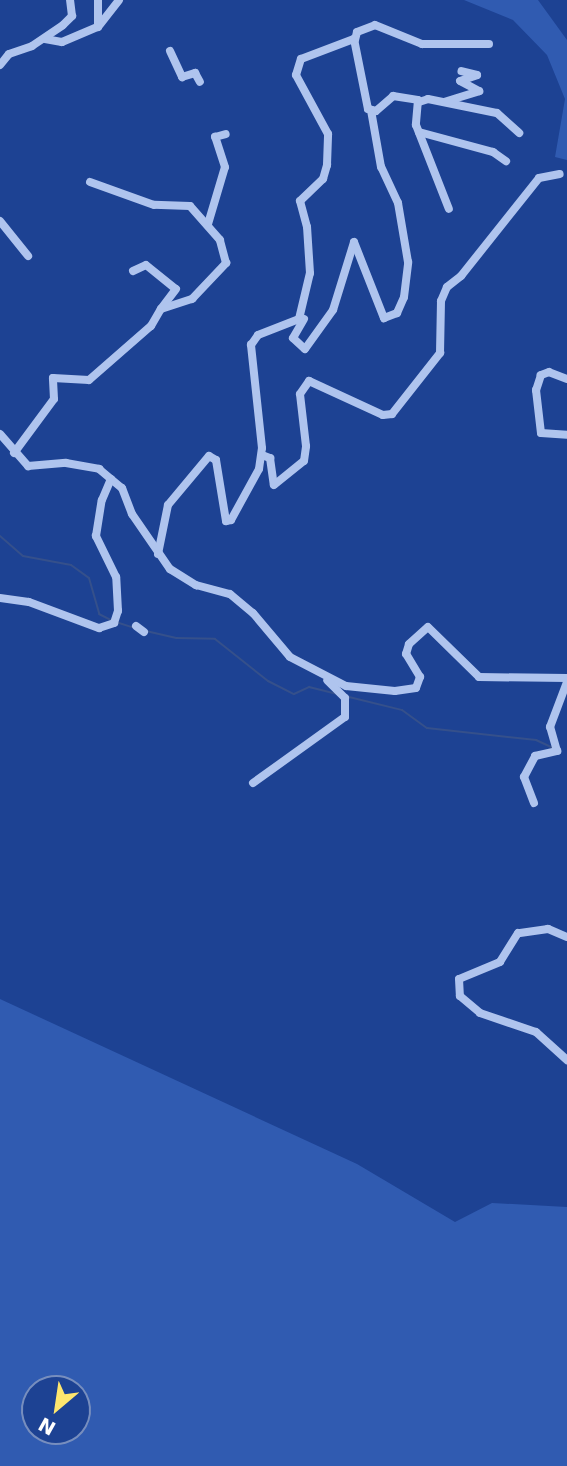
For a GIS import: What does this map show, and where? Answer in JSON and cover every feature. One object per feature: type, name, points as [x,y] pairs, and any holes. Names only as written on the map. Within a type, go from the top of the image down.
[{"type":"street","points":[[0,65],[9,54],[45,39],[72,16],[70,0]]},
{"type":"street","points":[[98,0],[98,27]]},
{"type":"street","points":[[45,39],[62,42],[98,27],[119,0]]},
{"type":"street","points":[[302,308],[306,313],[293,338],[305,349],[333,310],[354,242],[384,318],[397,313],[404,297],[408,262],[398,204],[381,167],[371,110],[365,101],[355,40],[357,32],[375,25],[422,44],[489,44]]},
{"type":"street","points":[[158,554],[168,505],[209,456],[216,460],[225,519],[230,522],[262,455],[251,345],[258,335],[297,321],[302,308],[310,273],[307,227],[300,201],[323,179],[329,140],[296,69],[301,59],[314,51],[355,40]]},
{"type":"street","points":[[170,51],[182,77],[195,73],[200,82]]},
{"type":"street","points":[[444,102],[479,91],[460,81],[477,75],[461,71]]},
{"type":"street","points":[[371,110],[393,96],[413,97],[419,102],[444,102],[497,113],[519,133]]},
{"type":"street","points":[[419,102],[419,132],[449,209]]},
{"type":"street","points":[[419,132],[493,152],[506,161]]},
{"type":"street","points":[[208,224],[225,167],[215,136],[226,134]]},
{"type":"street","points":[[262,455],[270,458],[274,485],[304,461],[306,446],[300,394],[309,381],[383,415],[392,414],[440,353],[441,301],[447,287],[461,276],[539,178],[560,174]]},
{"type":"street","points":[[90,182],[154,205],[190,206],[220,240],[225,265],[192,299],[161,309]]},
{"type":"street","points":[[0,220],[28,256]]},
{"type":"street","points":[[14,453],[54,399],[53,377],[89,380],[151,326],[176,289],[144,264],[133,271]]},
{"type":"street","points":[[567,379],[549,372],[541,375],[536,390],[541,433],[567,435]]},
{"type":"street","points":[[0,434],[14,453],[30,466],[75,464],[99,469],[122,488],[132,514],[158,554],[186,581],[223,590],[241,602],[290,657],[321,675],[355,688],[416,688],[420,677],[407,654],[409,644],[428,627],[479,677],[567,680],[550,727],[558,749],[535,756],[526,772],[524,784],[534,803]]},
{"type":"street","points":[[0,598],[29,602],[99,628],[115,622],[116,578],[96,536],[102,499],[111,479]]},
{"type":"street","points":[[136,626],[144,632]]},
{"type":"street","points":[[253,783],[341,722],[347,711],[345,698],[321,675]]},
{"type":"street","points":[[567,937],[548,929],[517,933],[500,961],[459,979],[460,996],[480,1013],[536,1032],[567,1059]]},
{"type":"shaded area","points":[[464,0],[538,0],[567,40],[567,160],[555,157],[565,99],[547,55],[513,20]]},
{"type":"shaded area","points":[[0,999],[357,1164],[455,1222],[492,1203],[567,1207],[567,1466],[0,1466]]},
{"type":"waterway","points":[[0,536],[23,556],[71,565],[89,578],[99,614],[111,620]]},
{"type":"waterway","points":[[116,622],[134,628]]},
{"type":"waterway","points":[[146,631],[176,638],[215,639],[268,681],[294,694],[309,687],[337,694]]},
{"type":"waterway","points":[[349,697],[402,710],[427,728],[536,740],[553,748]]}]
